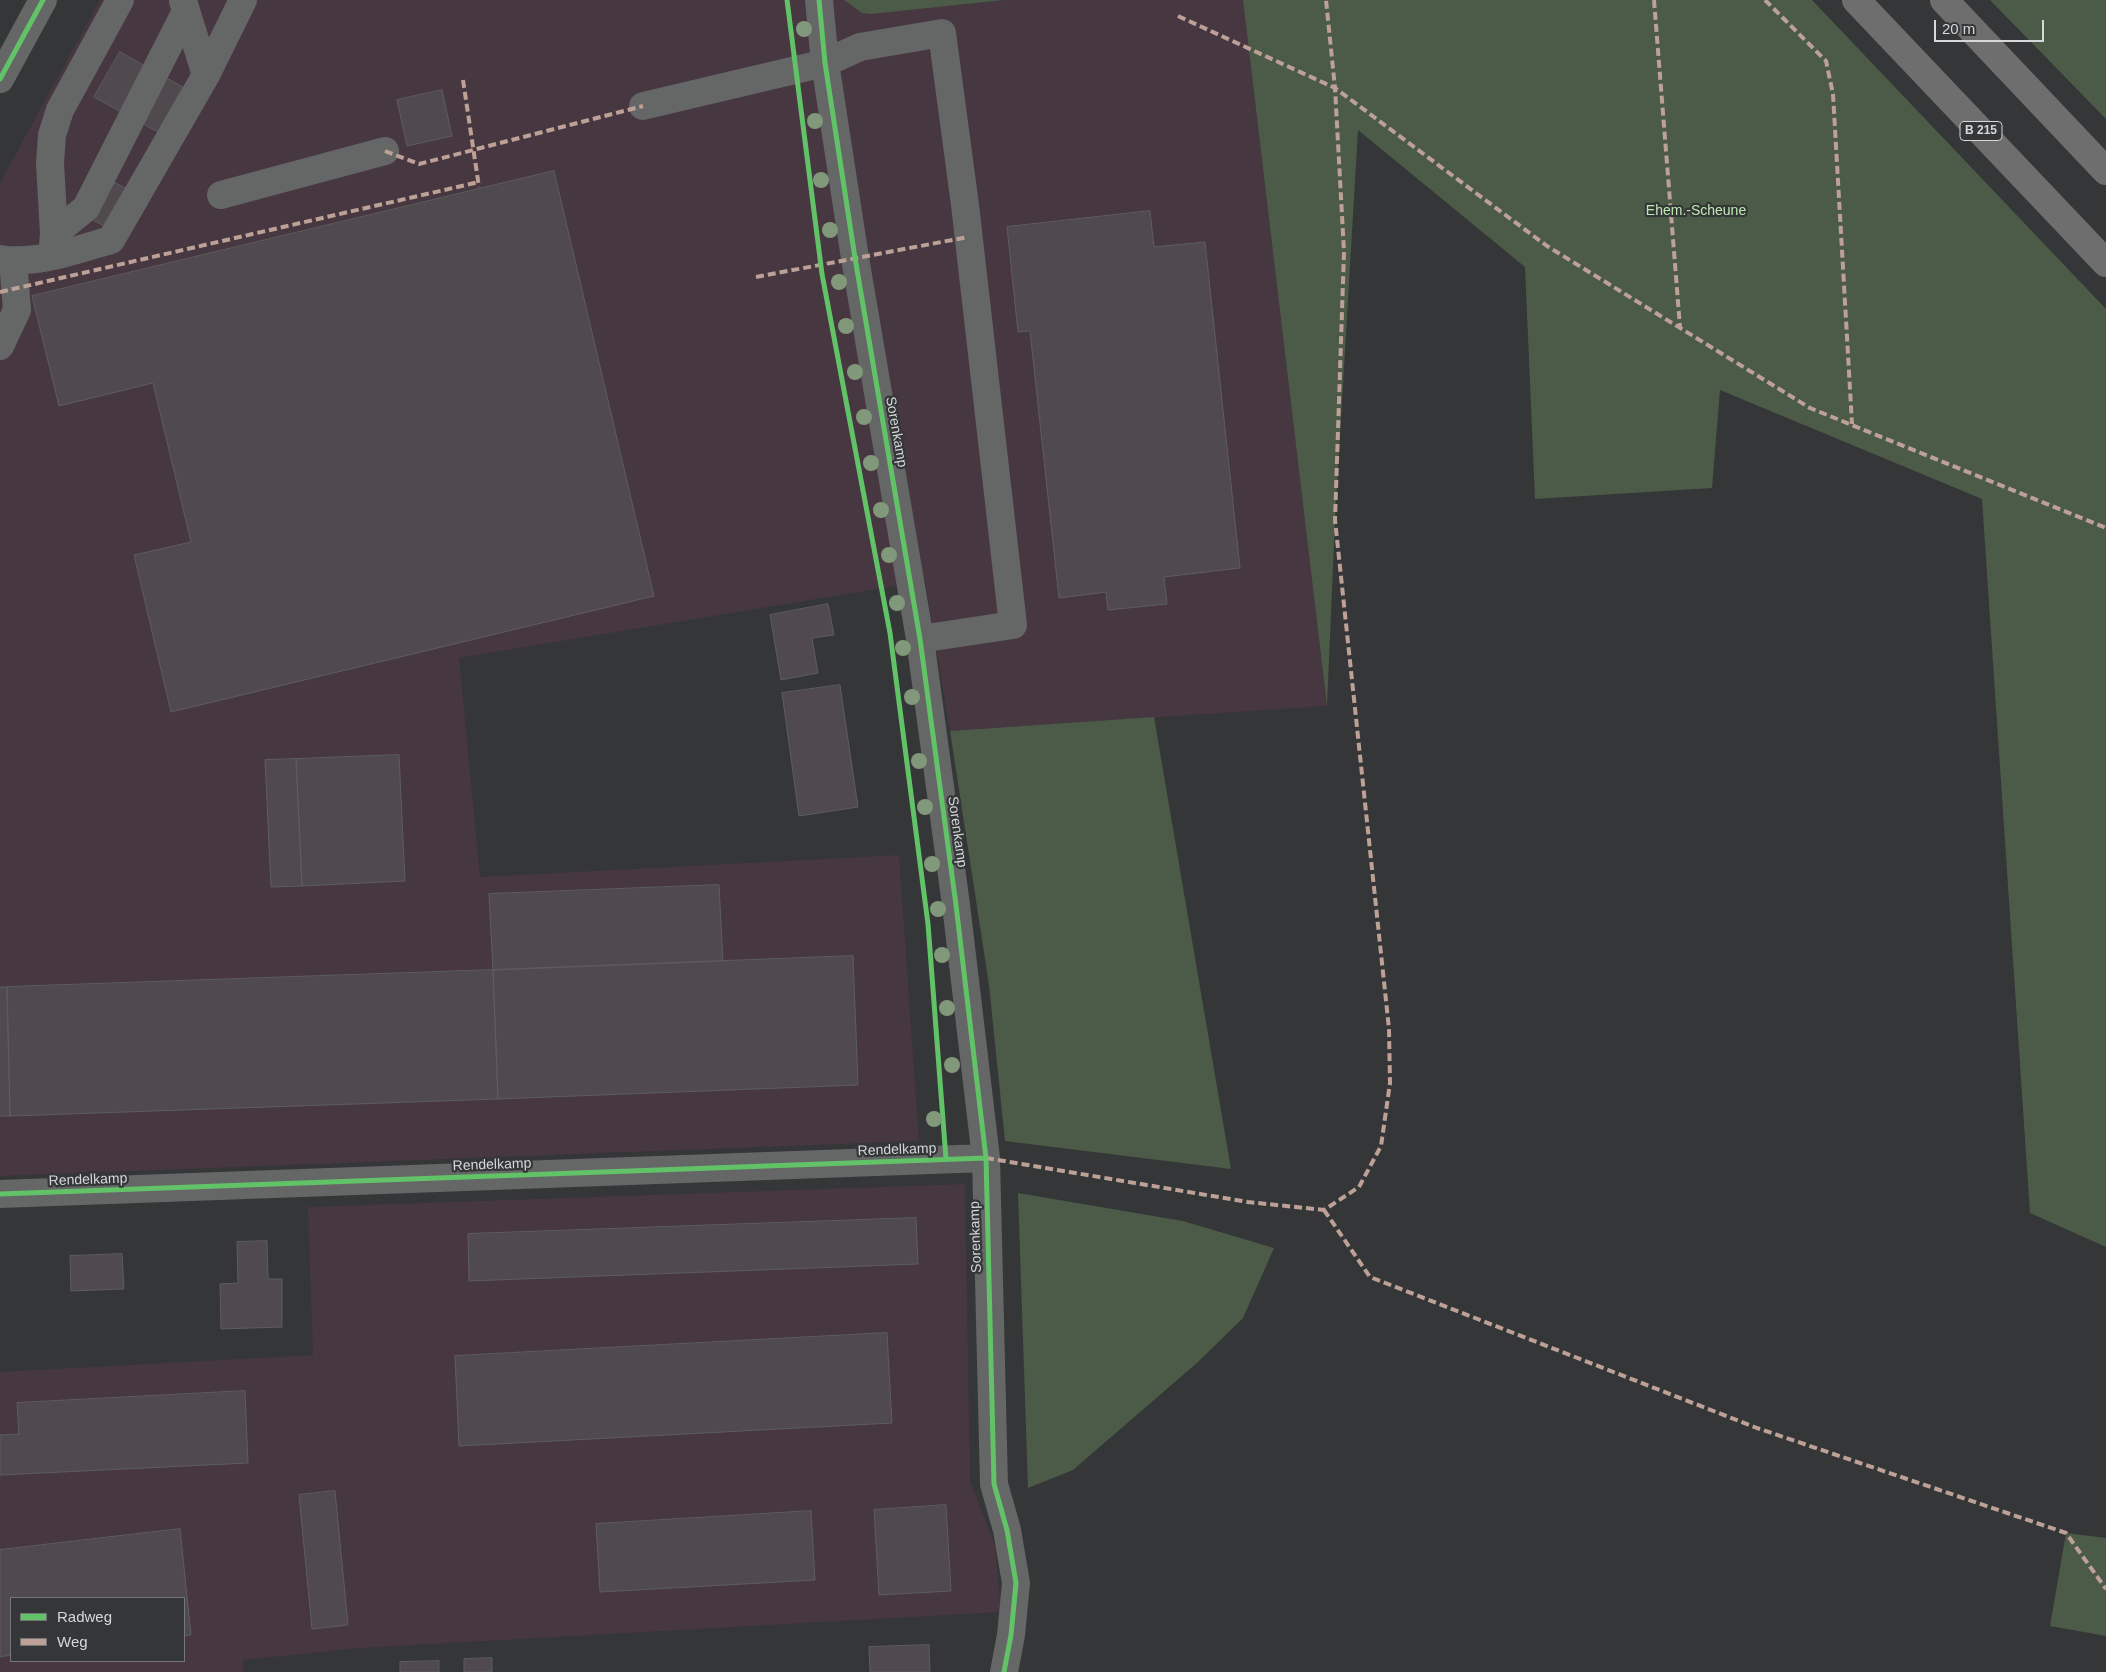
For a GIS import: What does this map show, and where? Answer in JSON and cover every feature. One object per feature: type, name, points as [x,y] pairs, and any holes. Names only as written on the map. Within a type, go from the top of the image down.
[{"type":"main road","name":"B 215","points":[[1856,0],[2106,263]]},
{"type":"main road","points":[[1944,0],[2106,171]]},
{"type":"street","points":[[0,79],[44,0]]},
{"type":"street","points":[[53,245],[50,163],[52,135],[60,110],[120,0]]},
{"type":"street","points":[[0,346],[17,310],[6,260],[53,245],[111,240],[206,75],[243,0]]},
{"type":"street","name":"Sorenkamp","points":[[819,0],[825,63],[855,258],[920,639],[956,905],[986,1158],[994,1484],[1007,1530],[1016,1583],[1011,1635],[1004,1672]]},
{"type":"street","points":[[53,245],[86,208],[185,6]]},
{"type":"street","points":[[185,6],[206,75]]},
{"type":"street","points":[[644,106],[825,63],[860,47],[942,33],[965,205],[1013,625],[920,639]]},
{"type":"street","points":[[220,195],[385,151]]},
{"type":"street","name":"Rendelkamp","points":[[0,1194],[986,1158]]},
{"type":"shaded area","points":[[100,0],[1243,0],[1327,706],[950,731],[925,581],[459,658],[480,877],[899,855],[919,1141],[0,1176],[0,183]]},
{"type":"shaded area","points":[[965,1184],[970,1481],[995,1546],[1001,1612],[360,1648],[243,1660],[243,1672],[0,1672],[0,1372],[313,1355],[308,1207]]},
{"type":"green space","points":[[844,0],[1004,0],[871,14],[862,13]]},
{"type":"green space","name":"Ehem.-Scheune","points":[[1243,0],[1812,0],[2106,309],[2106,1247],[2030,1213],[1982,499],[1720,390],[1712,488],[1535,499],[1525,267],[1358,130],[1335,520],[1327,706]]},
{"type":"green space","points":[[1990,0],[2106,0],[2106,119]]},
{"type":"green space","points":[[1154,717],[1231,1169],[1005,1141],[989,985],[950,731]]},
{"type":"green space","points":[[1018,1193],[1183,1221],[1274,1248],[1243,1318],[1198,1362],[1073,1470],[1028,1488]]},
{"type":"green space","points":[[2066,1533],[2106,1538],[2106,1636],[2050,1626]]},
{"type":"building","points":[[120,52],[183,87],[158,132],[94,97]]},
{"type":"building","points":[[442,90],[452,136],[407,146],[397,100]]},
{"type":"building","points":[[554,171],[654,596],[171,712],[134,555],[191,542],[153,383],[59,406],[32,296]]},
{"type":"building","points":[[112,181],[127,189],[106,227],[91,219]]},
{"type":"building","points":[[1150,211],[1154,247],[1205,242],[1240,568],[1164,577],[1167,604],[1108,610],[1106,592],[1059,598],[1030,331],[1018,332],[1007,227]]},
{"type":"building","points":[[828,604],[834,635],[812,638],[818,673],[781,680],[770,615]]},
{"type":"building","points":[[840,685],[858,807],[799,816],[782,693]]},
{"type":"building","points":[[399,755],[405,881],[302,886],[296,759]]},
{"type":"building","points":[[296,759],[302,886],[271,887],[265,760]]},
{"type":"building","points":[[719,885],[723,961],[493,970],[489,894]]},
{"type":"building","points":[[853,956],[858,1085],[498,1099],[493,970]]},
{"type":"building","points":[[493,970],[498,1099],[10,1116],[7,987]]},
{"type":"building","points":[[0,987],[7,987],[10,1116],[0,1116]]},
{"type":"building","points":[[916,1218],[918,1264],[469,1281],[468,1234]]},
{"type":"building","points":[[267,1241],[268,1279],[282,1279],[282,1327],[221,1329],[220,1284],[238,1283],[237,1242]]},
{"type":"building","points":[[122,1254],[124,1289],[71,1291],[70,1256]]},
{"type":"building","points":[[887,1333],[892,1423],[459,1446],[455,1356]]},
{"type":"building","points":[[245,1391],[248,1463],[0,1475],[0,1435],[19,1434],[17,1403]]},
{"type":"building","points":[[335,1491],[348,1625],[312,1629],[299,1495]]},
{"type":"building","points":[[946,1505],[951,1591],[879,1595],[874,1510]]},
{"type":"building","points":[[811,1511],[815,1580],[600,1592],[596,1524]]},
{"type":"building","points":[[180,1529],[191,1635],[185,1636],[185,1597],[10,1597],[10,1655],[0,1657],[0,1550]]},
{"type":"building","points":[[929,1645],[930,1672],[870,1672],[869,1647]]},
{"type":"building","points":[[492,1658],[492,1672],[464,1672],[464,1659]]},
{"type":"building","points":[[439,1661],[439,1672],[400,1672],[400,1662]]},
{"type":"marked path","points":[[986,1158],[1248,1202],[1324,1210],[1359,1187],[1381,1146],[1390,1083],[1389,1029],[1335,520],[1344,252],[1335,88],[1326,0]]},
{"type":"marked path","points":[[1654,0],[1680,327]]},
{"type":"marked path","points":[[1765,0],[1826,61],[1833,94],[1852,424]]},
{"type":"marked path","points":[[1178,16],[1335,88],[1547,246],[1810,408],[2106,528]]},
{"type":"marked path","points":[[463,80],[479,187]]},
{"type":"marked path","points":[[385,151],[419,164],[643,106]]},
{"type":"marked path","points":[[0,292],[479,182]]},
{"type":"marked path","points":[[756,277],[968,237]]},
{"type":"marked path","points":[[1324,1210],[1370,1277],[1757,1428],[2066,1533],[2106,1589]]},
{"type":"cycle path","points":[[0,79],[43,0]]},
{"type":"cycle path","points":[[787,0],[822,274],[890,633],[928,924],[946,1159]]},
{"type":"cycle path","points":[[819,0],[825,63],[855,258],[920,639],[956,905],[986,1158],[994,1484],[1007,1530],[1016,1583],[1011,1635],[1004,1672]]},
{"type":"cycle path","points":[[0,1194],[986,1158]]}]
